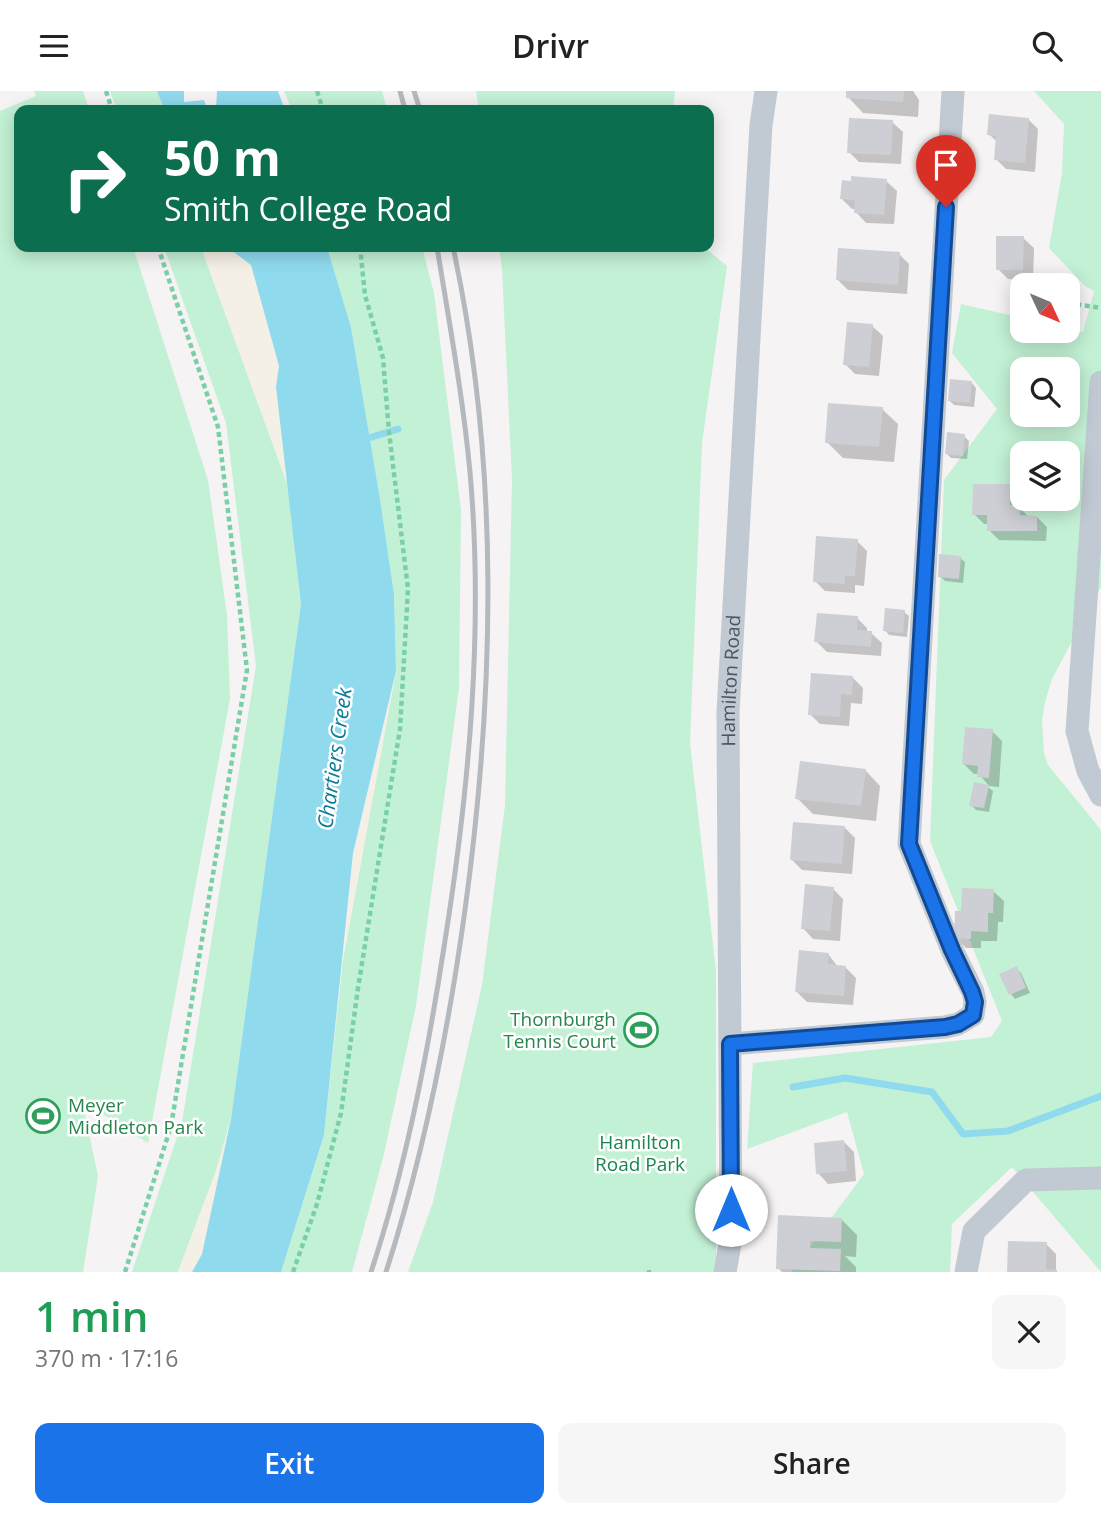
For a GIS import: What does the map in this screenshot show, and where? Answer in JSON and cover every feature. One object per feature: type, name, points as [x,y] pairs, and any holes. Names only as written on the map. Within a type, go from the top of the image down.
[{"type":"street","name":"Hamilton Road","points":[[725,1272],[732,1238],[727,712],[761,125],[766,91]]},
{"type":"street","points":[[730,1044],[945,1027],[958,1024],[973,1015],[975,1002],[909,844],[953,91]]},
{"type":"street","points":[[1101,382],[1077,731],[1088,771],[1101,795]]},
{"type":"street","points":[[966,1272],[974,1231],[1026,1180],[1101,1178]]},
{"type":"path","points":[[125,1272],[171,1126],[247,670],[218,427],[160,252]]},
{"type":"path","points":[[293,1272],[317,1204],[341,1113],[358,988],[400,729],[408,589],[389,433],[383,358],[365,295],[361,252]]},
{"type":"path","points":[[1080,305],[1101,308]]},
{"type":"green space","points":[[34,91],[83,91],[87,105],[14,105],[36,96]]},
{"type":"green space","points":[[110,91],[158,91],[163,105],[115,105]]},
{"type":"green space","points":[[284,91],[382,91],[386,105],[290,105]]},
{"type":"green space","points":[[476,91],[675,91],[674,105],[478,105]]},
{"type":"green space","points":[[1034,91],[1101,91],[1101,587],[1052,679],[1042,721],[1044,753],[1048,765],[1101,830],[1101,1272],[1012,1167],[952,1224],[950,1272],[791,1272],[864,1174],[847,1112],[747,1149],[753,1063],[991,1037],[1002,1021],[930,841],[944,480],[997,409],[952,353],[961,304],[1010,315],[1010,343],[1080,343],[1080,331],[1083,332],[1094,291],[1080,281],[1080,273],[1073,273],[1049,248],[1062,173],[1064,124]]},
{"type":"green space","points":[[14,105],[14,252],[135,252],[208,480],[227,615],[230,699],[148,1143],[82,1101],[98,1176],[83,1272],[0,1272],[0,111]]},
{"type":"green space","points":[[166,252],[203,252],[288,486],[301,604],[231,1119],[216,1171],[178,1272],[132,1272],[182,1122],[256,666],[226,423]]},
{"type":"green space","points":[[328,252],[423,252],[434,293],[461,510],[459,688],[416,1006],[383,1158],[352,1272],[281,1272],[324,1135],[343,960],[396,671],[394,594],[351,327]]},
{"type":"green space","name":"Hamilton Road Park","points":[[500,252],[710,252],[727,266],[702,443],[690,743],[716,971],[714,1272],[408,1272],[433,1202],[482,985],[505,805],[512,480]]},
{"type":"sand","points":[[203,252],[234,252],[251,265],[279,366],[276,387],[288,486]]},
{"type":"sand","points":[[396,671],[343,960],[353,853]]},
{"type":"sand","points":[[231,1119],[202,1254],[192,1272],[178,1272],[216,1171]]},
{"type":"water","points":[[157,91],[184,91],[184,102],[204,100],[206,105],[163,105]]},
{"type":"water","points":[[217,91],[278,91],[283,105],[216,105]]},
{"type":"water","name":"Chartiers Creek","points":[[234,252],[328,252],[351,327],[380,499],[394,594],[396,671],[353,853],[324,1135],[281,1272],[192,1272],[202,1254],[231,1119],[301,604],[276,387],[279,366],[251,265]]},
{"type":"building","points":[[846,91],[904,91],[903,102],[846,98]]},
{"type":"building","points":[[989,114],[1029,118],[1025,163],[994,160],[996,136],[987,135]]},
{"type":"building","points":[[849,118],[893,120],[891,155],[847,153]]},
{"type":"building","points":[[851,176],[887,179],[884,215],[854,213],[855,200],[840,199],[842,180],[851,181]]},
{"type":"building","points":[[996,236],[1024,236],[1023,270],[996,270]]},
{"type":"building","points":[[838,248],[900,252],[898,285],[836,280]]},
{"type":"building","points":[[847,322],[873,324],[869,367],[843,365]]},
{"type":"building","points":[[950,379],[972,381],[970,403],[948,401]]},
{"type":"building","points":[[828,403],[883,407],[879,447],[825,443]]},
{"type":"building","points":[[947,432],[965,434],[963,456],[945,454]]},
{"type":"building","points":[[973,484],[1010,484],[1010,511],[1020,511],[1020,515],[1037,516],[1037,531],[987,531],[987,515],[972,515]]},
{"type":"building","points":[[816,536],[858,539],[855,576],[845,576],[845,584],[813,582]]},
{"type":"building","points":[[939,554],[961,556],[959,579],[938,577]]},
{"type":"building","points":[[885,608],[905,610],[903,633],[883,631]]},
{"type":"building","points":[[817,613],[858,616],[857,630],[872,631],[871,647],[814,642]]},
{"type":"building","points":[[811,673],[853,676],[852,695],[841,694],[840,717],[808,715]]},
{"type":"building","points":[[965,727],[993,729],[989,778],[977,777],[978,766],[962,764]]},
{"type":"building","points":[[800,761],[866,769],[861,806],[795,799]]},
{"type":"building","points":[[974,782],[989,785],[984,808],[969,806]]},
{"type":"building","points":[[793,822],[845,826],[842,864],[790,860]]},
{"type":"building","points":[[805,884],[834,887],[830,931],[801,929]]},
{"type":"building","points":[[962,888],[994,889],[993,913],[988,913],[988,932],[971,931],[971,939],[954,938],[955,911],[961,911]]},
{"type":"building","points":[[799,950],[829,953],[828,964],[846,966],[844,996],[795,992]]},
{"type":"building","points":[[1017,966],[1026,988],[1009,995],[999,974]]},
{"type":"building","points":[[844,1140],[847,1171],[816,1174],[814,1143]]},
{"type":"building","points":[[778,1215],[842,1218],[841,1242],[810,1241],[810,1248],[841,1249],[840,1271],[776,1269]]},
{"type":"building","points":[[1008,1241],[1047,1242],[1046,1269],[1057,1272],[1007,1272]]},
{"type":"waterway","points":[[362,440],[398,429]]},
{"type":"waterway","points":[[793,1087],[845,1078],[932,1092],[963,1134],[1008,1131],[1101,1096]]},
{"type":"railway","points":[[400,91],[404,105]]},
{"type":"railway","points":[[414,91],[418,105]]},
{"type":"railway","points":[[371,1272],[405,1152],[430,1029],[461,829],[472,710],[475,591],[470,472],[460,387],[438,252]]},
{"type":"railway","points":[[386,1272],[412,1183],[443,1047],[465,910],[482,744],[487,661],[485,495],[479,412],[454,252]]},
{"type":"place","name":"Thornburgh Tennis Court","points":[[641,1030]]},
{"type":"place","name":"Meyer Middleton Park","points":[[43,1116]]},
{"type":"route","points":[[731,1210],[730,1044],[945,1027],[958,1024],[973,1015],[975,1002],[972,992],[909,844],[946,207]]}]
